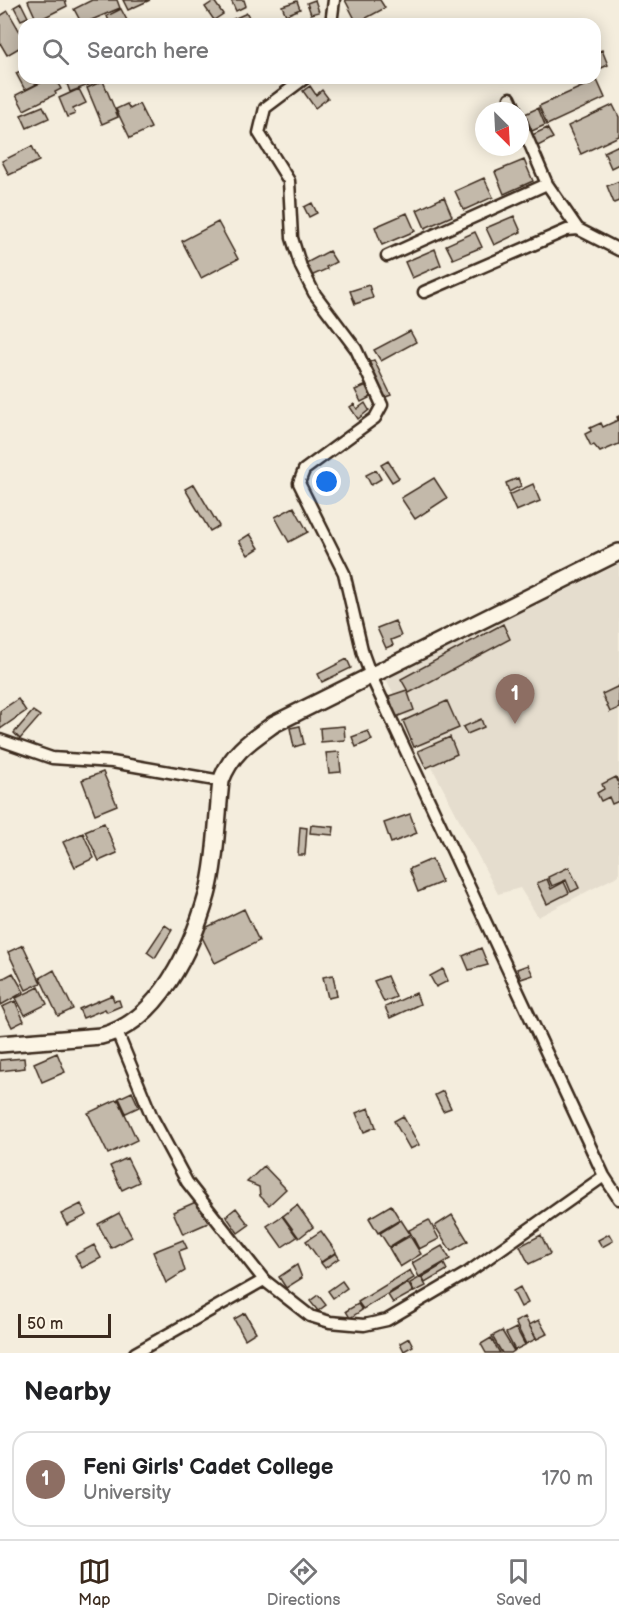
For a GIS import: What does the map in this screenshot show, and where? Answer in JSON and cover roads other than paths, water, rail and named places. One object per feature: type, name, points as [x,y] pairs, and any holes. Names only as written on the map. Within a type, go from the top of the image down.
[{"type":"main road","points":[[0,1044],[101,1036],[117,1032],[151,1006],[191,942],[208,894],[221,782],[227,765],[241,748],[274,724],[619,552]]},
{"type":"street","points":[[331,18],[334,0]]},
{"type":"street","points":[[296,84],[266,108],[259,133],[290,181],[292,238],[301,267],[314,293],[356,349],[382,405],[375,418],[304,470],[299,483],[344,573],[363,654],[371,676],[604,1176],[619,1199]]},
{"type":"street","points":[[510,98],[512,102]]},
{"type":"street","points":[[529,142],[547,184],[578,229],[619,250]]},
{"type":"street","points":[[387,256],[547,184]]},
{"type":"street","points":[[424,292],[554,234],[578,229]]},
{"type":"street","points":[[0,740],[52,758],[112,762],[221,782]]},
{"type":"street","points":[[117,1032],[152,1117],[188,1182],[264,1280],[310,1316],[345,1326],[387,1320],[467,1273],[604,1176]]},
{"type":"street","points":[[135,1353],[264,1280]]},
{"type":"place","name":"Feni Girls' Cadet College","points":[[515,724]]}]
